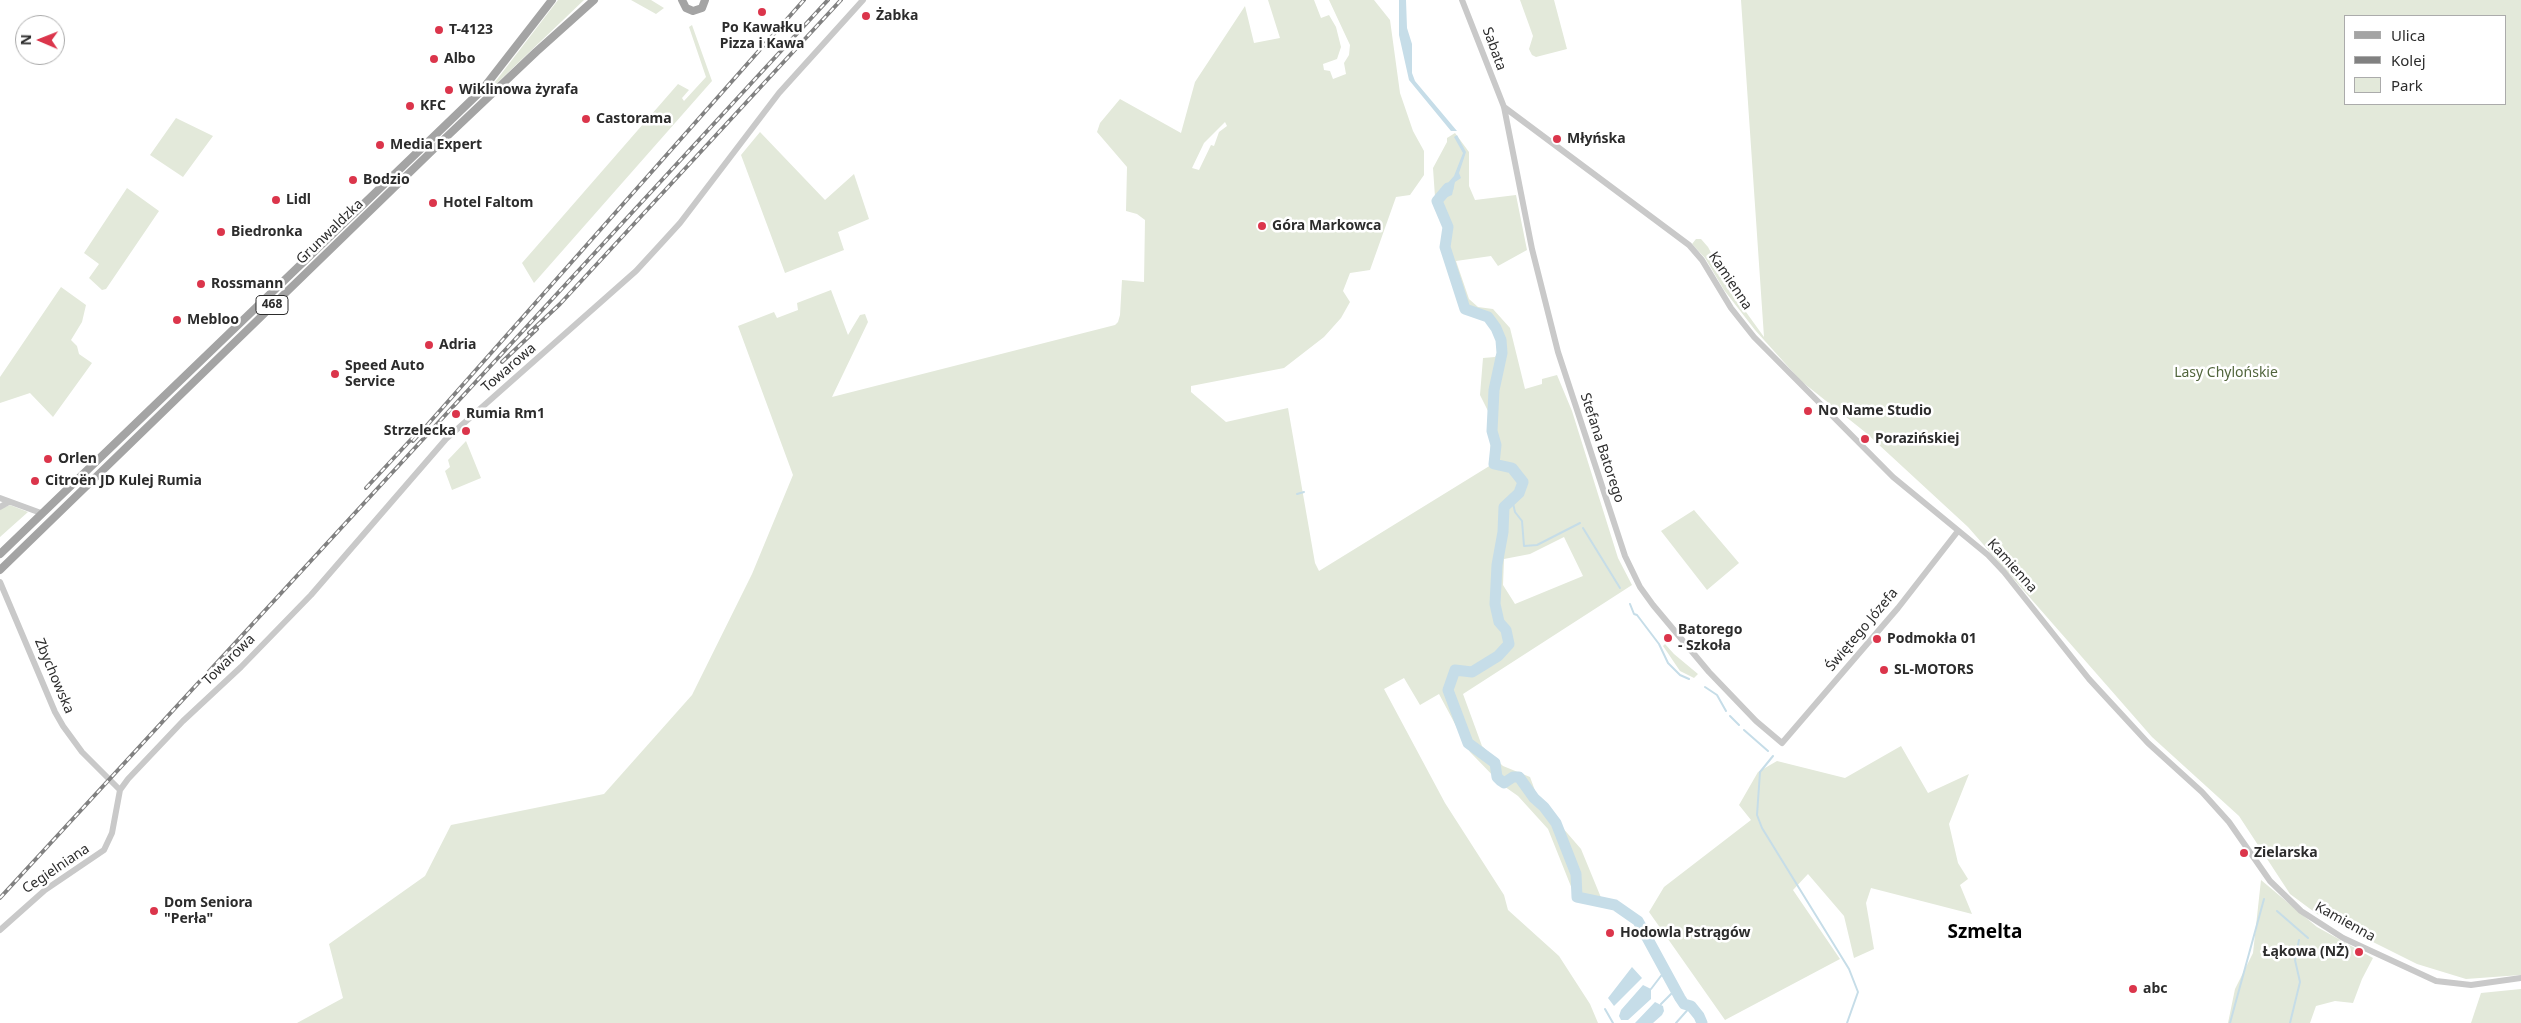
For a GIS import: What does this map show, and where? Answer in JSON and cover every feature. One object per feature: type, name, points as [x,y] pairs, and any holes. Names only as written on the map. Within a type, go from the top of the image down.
[{"type":"main road","name":"Grunwaldzka","points":[[0,554],[482,90],[552,0]]},
{"type":"main road","name":"Grunwaldzka","points":[[0,570],[446,137],[594,0]]},
{"type":"main road","points":[[682,0],[686,8],[693,11],[702,8],[705,0]]},
{"type":"street","name":"Towarowa","points":[[120,790],[183,721],[241,667],[311,595],[446,439],[630,277],[660,246],[680,223],[779,93],[863,0]]},
{"type":"street","name":"Sabata","points":[[1462,0],[1504,107]]},
{"type":"street","name":"Kamienna","points":[[1504,107],[1689,245],[1702,260],[1731,308],[1754,337],[1893,477],[1988,555],[2004,572],[2089,679],[2148,743],[2202,792],[2229,822],[2270,881],[2301,911],[2343,938],[2436,981],[2454,985],[2521,978]]},
{"type":"street","name":"Stefana Batorego","points":[[1504,107],[1532,250],[1558,352],[1607,506],[1632,573],[1653,606],[1682,640],[1756,721],[1782,743]]},
{"type":"street","points":[[0,498],[41,513]]},
{"type":"street","points":[[0,507],[9,502]]},
{"type":"street","name":"Świętego Józefa","points":[[1782,743],[1898,608],[1958,531]]},
{"type":"street","name":"Zbychowska","points":[[0,582],[58,719],[82,752],[120,790]]},
{"type":"street","name":"Cegielniana","points":[[0,930],[45,890],[104,850],[112,834],[120,790]]},
{"type":"green space","points":[[558,0],[584,0],[496,84],[495,82]]},
{"type":"green space","points":[[631,0],[651,0],[664,8],[656,14]]},
{"type":"green space","points":[[1268,0],[1314,0],[1321,18],[1329,15],[1336,27],[1341,47],[1337,59],[1323,64],[1324,70],[1330,71],[1333,79],[1346,74],[1344,63],[1349,55],[1350,45],[1329,0],[1374,0],[1390,20],[1400,93],[1413,131],[1424,151],[1424,175],[1410,195],[1396,197],[1370,270],[1350,273],[1343,291],[1350,302],[1341,318],[1324,337],[1284,368],[1191,386],[1191,392],[1226,422],[1288,408],[1315,563],[1319,571],[1491,465],[1490,415],[1480,395],[1483,358],[1495,357],[1501,347],[1501,337],[1489,319],[1464,307],[1443,250],[1447,215],[1435,197],[1433,168],[1447,142],[1447,138],[1455,133],[1469,152],[1469,186],[1475,200],[1516,195],[1527,250],[1498,266],[1491,256],[1456,261],[1469,299],[1478,307],[1493,309],[1510,328],[1525,389],[1542,384],[1542,379],[1557,375],[1572,411],[1618,558],[1632,585],[1463,694],[1482,746],[1503,766],[1530,777],[1537,796],[1553,812],[1555,819],[1581,849],[1602,900],[1576,899],[1548,829],[1518,796],[1501,784],[1470,752],[1439,694],[1420,705],[1404,678],[1384,689],[1445,803],[1504,895],[1508,910],[1559,956],[1590,1004],[1598,1023],[297,1023],[343,998],[329,944],[425,876],[451,825],[604,794],[692,695],[752,574],[793,475],[738,326],[774,312],[777,318],[798,310],[797,303],[831,290],[848,335],[860,315],[865,314],[868,322],[832,397],[1115,325],[1120,315],[1122,280],[1144,282],[1145,220],[1137,214],[1126,211],[1127,167],[1097,132],[1100,123],[1120,99],[1181,133],[1195,82],[1245,6],[1254,43],[1280,38]],"holes":[[[1225,122],[1227,126],[1219,132],[1214,146],[1211,145],[1199,170],[1192,168],[1204,143]],[[1564,537],[1583,576],[1515,604],[1503,585],[1504,559],[1530,554]]]},
{"type":"green space","points":[[1520,0],[1554,0],[1567,49],[1536,57],[1532,55],[1529,49],[1533,36]]},
{"type":"green space","name":"Lasy Chylońskie","points":[[1741,0],[2521,0],[2521,975],[2466,979],[2417,964],[2317,914],[2290,894],[2239,816],[2152,737],[1968,527],[1865,432],[1801,381],[1755,330],[1724,290],[1705,258],[1692,244],[1696,239],[1701,239],[1708,247],[1733,294],[1764,337]]},
{"type":"green space","points":[[692,25],[712,81],[534,283],[522,263],[678,84],[689,90],[682,98],[684,101],[706,77],[689,27]]},
{"type":"green space","points":[[176,118],[213,136],[183,177],[150,155]]},
{"type":"green space","points":[[760,132],[825,200],[854,174],[869,219],[838,232],[844,250],[785,273],[741,155]]},
{"type":"green space","points":[[127,188],[159,211],[106,289],[102,290],[89,278],[99,264],[84,253]]},
{"type":"green space","points":[[61,287],[86,305],[82,322],[71,340],[77,346],[79,354],[92,363],[53,417],[30,393],[0,403],[0,377]]},
{"type":"green space","points":[[466,441],[481,478],[452,490],[445,471],[450,467],[448,460]]},
{"type":"green space","points":[[10,505],[28,512],[0,537],[0,509]]},
{"type":"green space","points":[[1694,510],[1739,563],[1707,590],[1661,531]]},
{"type":"green space","points":[[1665,644],[1698,674],[1694,678],[1680,671],[1663,646]]},
{"type":"green space","points":[[1901,746],[1928,793],[1969,774],[1949,824],[1958,863],[1968,879],[1960,885],[1972,914],[1871,888],[1866,903],[1874,949],[1854,958],[1844,916],[1808,874],[1793,890],[1840,959],[1725,1020],[1649,912],[1664,887],[1751,820],[1739,805],[1758,772],[1777,761],[1845,778]]},
{"type":"green space","points":[[2261,880],[2317,927],[2373,958],[2362,979],[2353,1003],[2335,1001],[2316,1006],[2310,1023],[2228,1023],[2235,989],[2253,953]]},
{"type":"green space","points":[[2521,989],[2521,1023],[2471,1023],[2481,993]]},
{"type":"water","points":[[1399,0],[1406,0],[1407,28],[1412,44],[1412,73],[1415,81],[1457,131],[1451,131],[1409,80],[1399,35]]},
{"type":"water","points":[[1457,135],[1466,152],[1459,173],[1461,178],[1455,182],[1452,195],[1443,197],[1440,201],[1438,198],[1440,192],[1454,176],[1463,153],[1454,137]]},
{"type":"water","points":[[1632,967],[1642,978],[1614,1006],[1608,998]]},
{"type":"water","points":[[1643,985],[1651,989],[1651,999],[1628,1020],[1621,1020],[1619,1016],[1621,1010]]},
{"type":"water","points":[[1655,1002],[1663,1006],[1664,1011],[1662,1015],[1653,1023],[1635,1023]]},
{"type":"waterway","points":[[1448,188],[1437,201],[1448,227],[1445,247],[1465,309],[1488,317],[1496,328],[1501,340],[1502,353],[1494,390],[1492,431],[1496,445],[1494,464],[1512,468],[1523,482],[1519,493],[1504,507],[1503,532],[1497,565],[1495,604],[1499,622],[1506,630],[1509,644],[1498,656],[1472,672],[1455,670],[1448,690],[1468,743],[1495,763],[1497,777],[1501,781],[1504,783],[1513,777],[1519,777],[1556,823],[1576,874],[1577,897],[1615,905],[1638,921],[1680,998],[1684,1004],[1691,1006],[1702,1023]]},
{"type":"waterway","points":[[1297,494],[1304,492]]},
{"type":"waterway","points":[[1512,499],[1515,512],[1522,521],[1524,546],[1537,545],[1580,523]]},
{"type":"waterway","points":[[1583,528],[1620,588]]},
{"type":"waterway","points":[[1630,604],[1634,614],[1637,615],[1659,644],[1668,663],[1680,675],[1689,679]]},
{"type":"waterway","points":[[1705,687],[1717,695],[1726,711]]},
{"type":"waterway","points":[[1730,716],[1739,725]]},
{"type":"waterway","points":[[1744,730],[1768,751]]},
{"type":"waterway","points":[[1773,756],[1760,772],[1757,815],[1762,828],[1849,969],[1858,992],[1847,1023]]},
{"type":"waterway","points":[[2230,1023],[2264,899]]},
{"type":"waterway","points":[[2277,911],[2308,938]]},
{"type":"waterway","points":[[2290,1023],[2300,982],[2295,960],[2299,940]]},
{"type":"waterway","points":[[1651,989],[1664,972]]},
{"type":"waterway","points":[[1661,1004],[1675,990]]},
{"type":"waterway","points":[[1676,1023],[1691,1006]]},
{"type":"waterway","points":[[1605,1009],[1613,1023]]},
{"type":"waterway","points":[[1697,1023],[1700,1019]]},
{"type":"railway","points":[[413,441],[804,0]]},
{"type":"railway","points":[[0,898],[828,0]]},
{"type":"railway","points":[[529,333],[560,304],[841,0]]},
{"type":"railway","points":[[502,362],[537,329]]},
{"type":"railway","points":[[366,488],[417,433]]},
{"type":"place","name":"Po Kawałku Pizza i Kawa","points":[[762,12]]},
{"type":"place","name":"Żabka","points":[[866,16]]},
{"type":"place","name":"T-4123","points":[[439,30]]},
{"type":"place","name":"Albo","points":[[434,59]]},
{"type":"place","name":"Wiklinowa żyrafa","points":[[449,90]]},
{"type":"place","name":"KFC","points":[[410,106]]},
{"type":"place","name":"Castorama","points":[[586,119]]},
{"type":"place","name":"Młyńska","points":[[1557,139]]},
{"type":"place","name":"Media Expert","points":[[380,145]]},
{"type":"place","name":"Bodzio","points":[[353,180]]},
{"type":"place","name":"Lidl","points":[[276,200]]},
{"type":"place","name":"Hotel Faltom","points":[[433,203]]},
{"type":"place","name":"Góra Markowca","points":[[1262,226]]},
{"type":"place","name":"Biedronka","points":[[221,232]]},
{"type":"place","name":"Rossmann","points":[[201,284]]},
{"type":"place","name":"Mebloo","points":[[177,320]]},
{"type":"place","name":"Adria","points":[[429,345]]},
{"type":"place","name":"Speed Auto Service","points":[[335,374]]},
{"type":"place","name":"No Name Studio","points":[[1808,411]]},
{"type":"place","name":"Rumia Rm1","points":[[456,414]]},
{"type":"place","name":"Strzelecka","points":[[466,431]]},
{"type":"place","name":"Porazińskiej","points":[[1865,439]]},
{"type":"place","name":"Orlen","points":[[48,459]]},
{"type":"place","name":"Citroën JD Kulej Rumia","points":[[35,481]]},
{"type":"place","name":"Batorego - Szkoła","points":[[1668,638]]},
{"type":"place","name":"Podmokła 01","points":[[1877,639]]},
{"type":"place","name":"SL-MOTORS","points":[[1884,670]]},
{"type":"place","name":"Zielarska","points":[[2244,853]]},
{"type":"place","name":"Dom Seniora \"Perła\"","points":[[154,911]]},
{"type":"place","name":"Hodowla Pstrągów","points":[[1610,933]]},
{"type":"place","name":"Łąkowa (NŻ)","points":[[2359,952]]},
{"type":"place","name":"abc","points":[[2133,989]]},
{"type":"district","name":"Szmelta","points":[[1985,933]]}]
